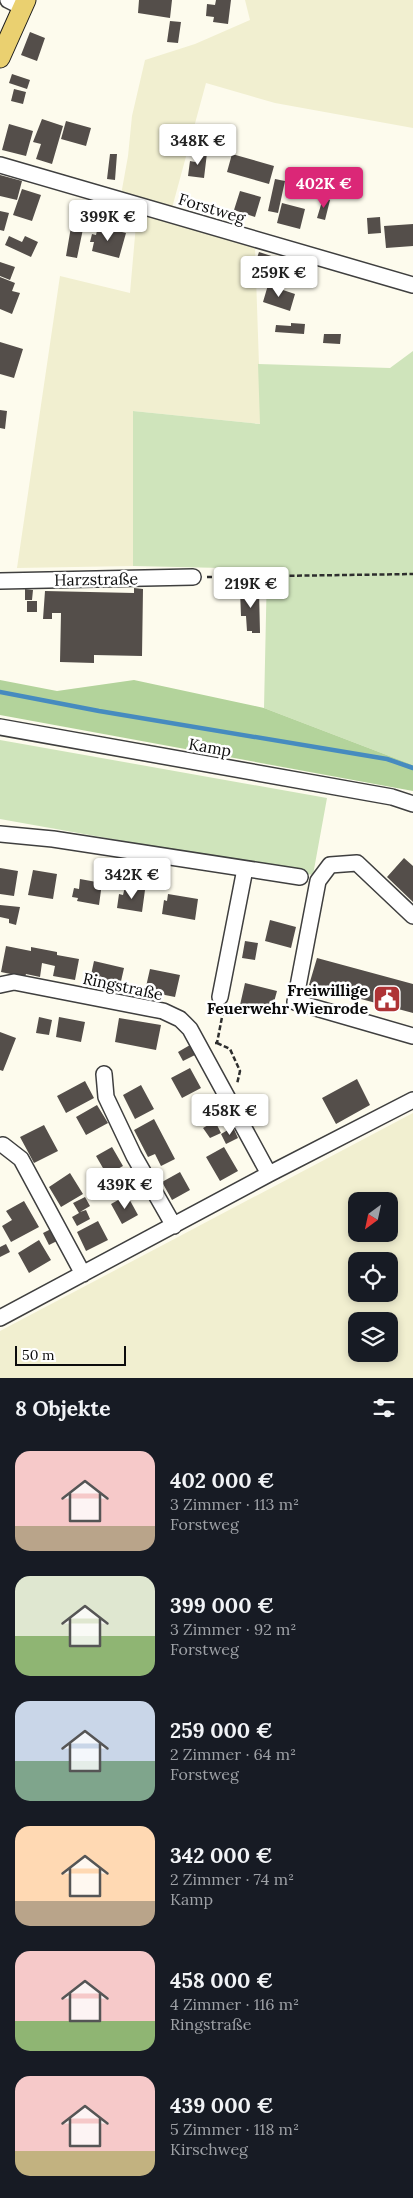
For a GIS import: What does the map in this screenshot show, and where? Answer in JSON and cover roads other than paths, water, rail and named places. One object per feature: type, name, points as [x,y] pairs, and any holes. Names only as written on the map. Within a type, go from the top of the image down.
[{"type":"main road","points":[[0,58],[19,2]]},
{"type":"street","name":"Forstweg","points":[[0,164],[413,286]]},
{"type":"street","name":"Harzstraße","points":[[0,581],[193,577]]},
{"type":"street","name":"Kamp","points":[[0,727],[392,797],[413,804]]},
{"type":"street","points":[[0,834],[53,839],[300,877]]},
{"type":"street","points":[[413,916],[358,863],[330,865],[318,881],[295,1002],[413,1036]]},
{"type":"street","points":[[220,997],[245,868]]},
{"type":"street","name":"Ringstraße","points":[[0,984],[14,982],[163,1011],[180,1019],[190,1029],[269,1174]]},
{"type":"street","points":[[104,1074],[106,1097],[134,1156],[174,1226]]},
{"type":"street","points":[[1,1315],[413,1100]]},
{"type":"street","points":[[3,1144],[21,1159],[82,1274]]},
{"type":"waterway","points":[[0,692],[99,711],[387,759],[413,768]]},
{"type":"place","name":"Freiwillige Feuerwehr Wienrode","points":[[387,999]]}]
